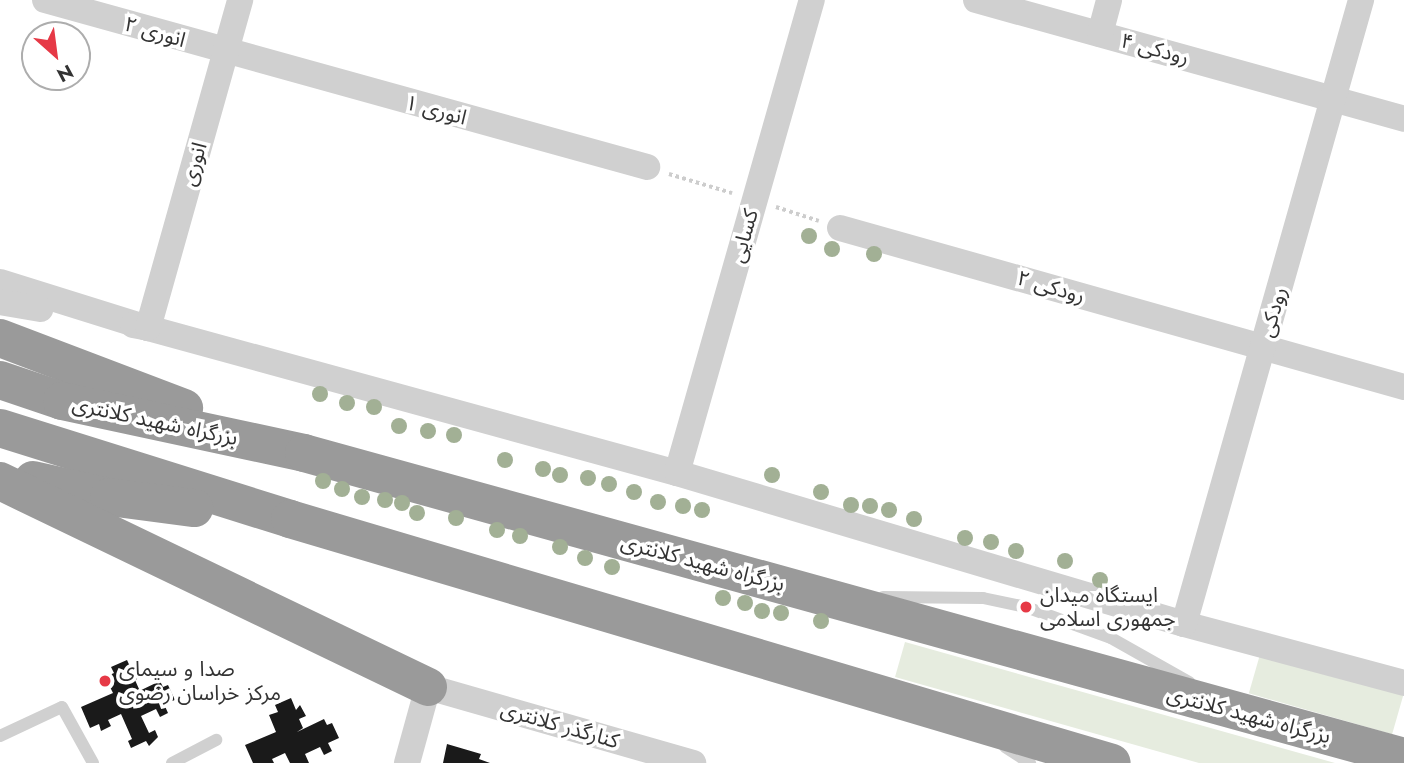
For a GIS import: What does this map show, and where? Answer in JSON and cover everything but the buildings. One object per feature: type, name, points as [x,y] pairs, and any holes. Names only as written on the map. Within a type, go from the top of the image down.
[{"type":"highway","points":[[0,338],[304,453]]},
{"type":"highway","name":"بزرگراه شهید کلانتری","points":[[0,380],[62,401],[304,453],[1404,757]]},
{"type":"highway","points":[[0,428],[290,519],[1112,763]]},
{"type":"highway","points":[[0,473],[109,497],[290,519]]},
{"type":"highway","points":[[0,481],[428,687]]},
{"type":"street","name":"انوری ۲","points":[[45,0],[226,52]]},
{"type":"street","name":"انوری","points":[[148,328],[240,0]]},
{"type":"street","name":"کسایی","points":[[677,473],[812,0]]},
{"type":"street","name":"رودکی ۴","points":[[976,0],[1333,97],[1404,119]]},
{"type":"street","points":[[1100,34],[1109,0]]},
{"type":"street","name":"رودکی","points":[[1184,624],[1361,0]]},
{"type":"street","name":"انوری ۱","points":[[226,52],[647,167]]},
{"type":"street","name":"رودکی ۲","points":[[840,228],[1404,387]]},
{"type":"street","points":[[0,282],[148,328],[677,473],[1184,624],[1404,683]]},
{"type":"street","points":[[0,302],[148,328]]},
{"type":"street","points":[[407,763],[428,687]]},
{"type":"street","name":"کنارگذر کلانتری","points":[[428,687],[692,763]]},
{"type":"lane","points":[[0,736],[62,707],[93,763]]},
{"type":"lane","points":[[964,719],[1030,763]]},
{"type":"lane","points":[[172,763],[216,740]]},
{"type":"shaded area","points":[[905,642],[1335,763],[1199,763],[895,677]]},
{"type":"shaded area","points":[[1261,651],[1404,692],[1392,734],[1249,693]]},
{"type":"place","name":"ایستگاه میدان جمهوری اسلامی","points":[[1026,607]]},
{"type":"place","name":"صدا و سیمای مرکز خراسان رضوی","points":[[105,681]]}]
